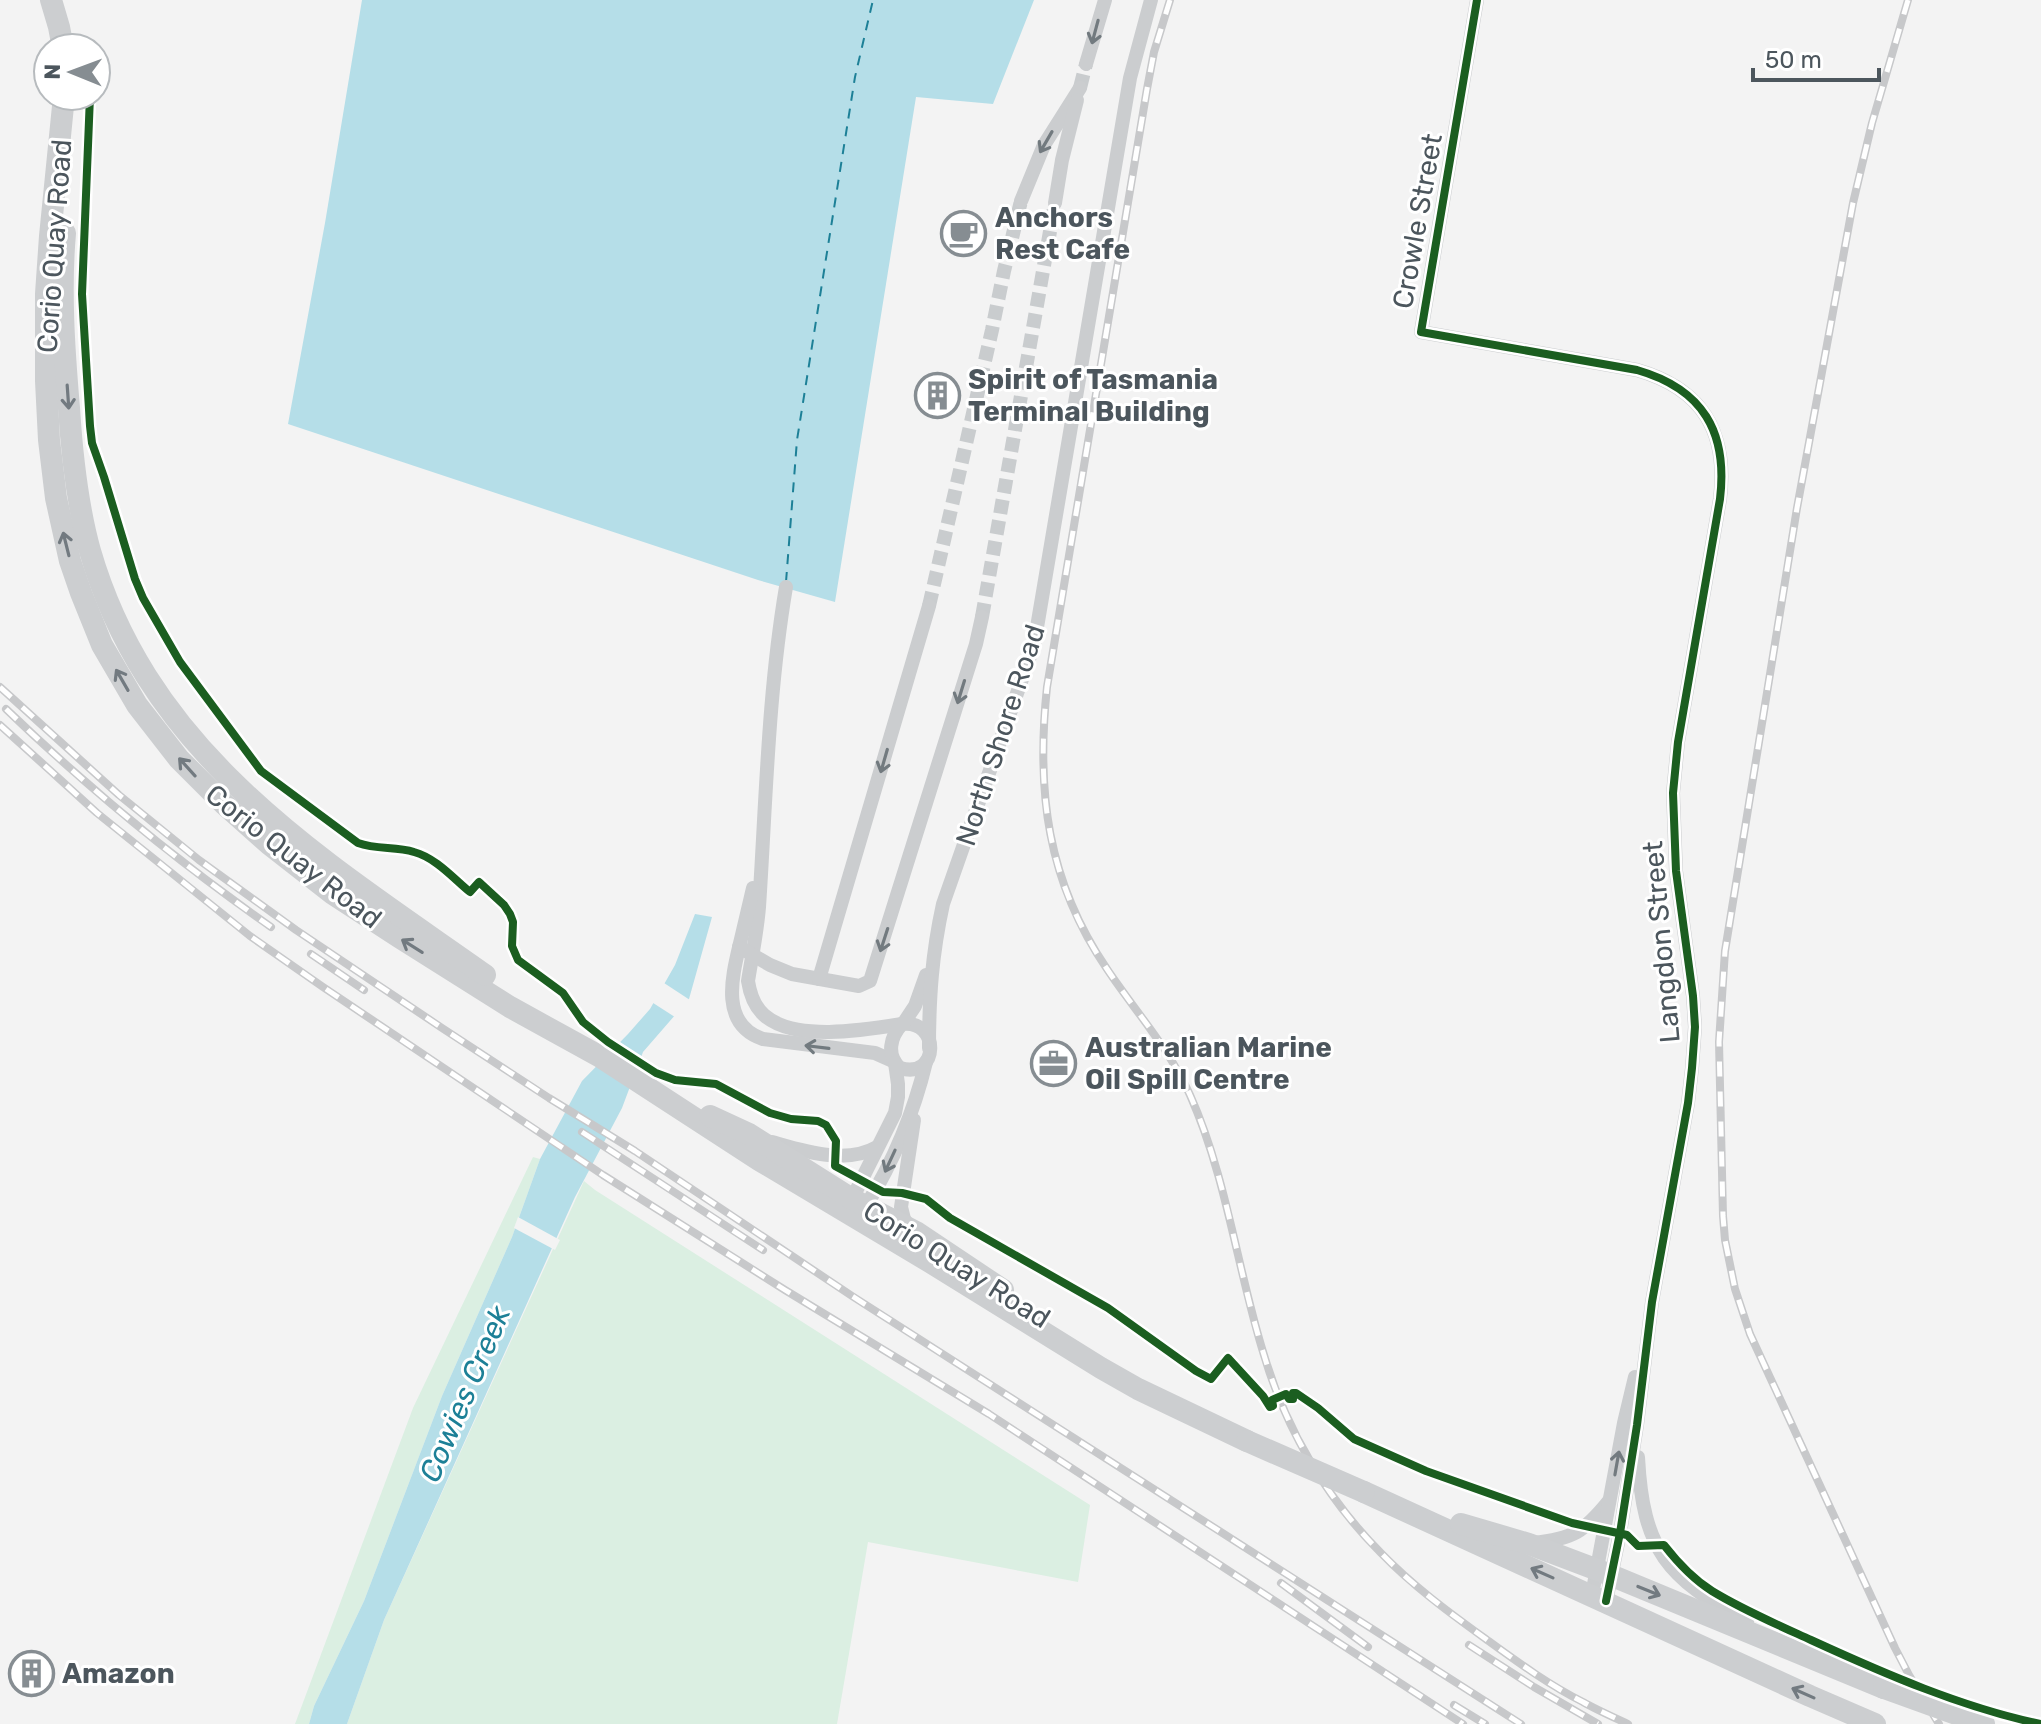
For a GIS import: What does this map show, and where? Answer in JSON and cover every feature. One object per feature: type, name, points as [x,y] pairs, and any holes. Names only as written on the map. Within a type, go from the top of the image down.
[{"type":"main road","points":[[51,0],[60,32]]},
{"type":"main road","points":[[66,0],[75,32]]},
{"type":"main road","name":"Corio Quay Road","points":[[62,112],[48,261],[46,381],[52,469],[62,529],[70,561],[101,614],[137,705],[179,759],[269,844],[365,916],[520,1013],[599,1056],[730,1142],[856,1209],[916,1232],[1067,1334],[1206,1421]]},
{"type":"main road","name":"Corio Quay Road","points":[[77,112],[63,263],[65,362],[73,465],[101,614]]},
{"type":"main road","name":"Corio Quay Road","points":[[653,1090],[749,1134],[856,1209],[1138,1389],[1875,1724]]},
{"type":"main road","name":"Corio Quay Road","points":[[1364,1492],[1529,1544],[1884,1688],[1984,1724]]},
{"type":"street","points":[[1086,64],[1105,0]]},
{"type":"street","name":"North Shore Road","points":[[916,1232],[904,1219],[901,1207],[918,1096],[928,1055],[929,1000],[935,948],[946,896],[1034,645],[1130,78],[1151,0]]},
{"type":"street","name":"Crowle Street","points":[[1477,0],[1421,332],[1656,375],[1689,396],[1710,421]]},
{"type":"street","points":[[1021,201],[1038,155],[1080,88],[1055,203]]},
{"type":"street","name":"Langdon Street","points":[[1599,1598],[1633,1426],[1692,1068],[1695,1027],[1693,996],[1675,859],[1673,793],[1678,742],[1722,483],[1721,451],[1710,421]]},
{"type":"street","points":[[746,952],[752,996],[759,1009],[775,1022],[798,1029],[828,1031],[914,1024],[921,1027],[927,1036],[928,1055],[919,1068],[909,1070],[875,1053],[783,1043],[751,1034],[739,1021],[732,997],[746,952],[761,857],[777,644],[786,587]]},
{"type":"street","points":[[819,979],[929,606]]},
{"type":"street","points":[[746,952],[784,971],[819,979],[859,986],[871,980],[982,617]]},
{"type":"street","name":"North Shore Road","points":[[856,1209],[877,1147],[896,1107],[898,1084],[891,1052],[892,1040],[919,997],[935,948]]},
{"type":"street","name":"North Shore Road","points":[[856,1209],[893,1156],[918,1096]]},
{"type":"street","points":[[749,1134],[788,1146],[836,1155],[856,1155],[877,1147]]},
{"type":"street","points":[[1633,1426],[1645,1519],[1662,1556],[1684,1580],[1711,1600],[1820,1662]]},
{"type":"street","name":"Langdon Street","points":[[1605,1573],[1611,1498],[1633,1426]]},
{"type":"street","points":[[1529,1544],[1563,1539],[1578,1532],[1595,1518],[1611,1498]]},
{"type":"green space","points":[[533,1157],[540,1159],[512,1237],[442,1396],[364,1601],[314,1706],[309,1724],[295,1724],[413,1408]]},
{"type":"green space","points":[[584,1181],[1090,1505],[1078,1582],[868,1542],[837,1724],[347,1724],[384,1620]]},
{"type":"water","points":[[362,0],[1034,0],[993,104],[916,97],[835,602],[758,580],[288,424]]},
{"type":"water","name":"Cowies Creek","points":[[695,914],[712,917],[689,999],[643,1052],[622,1108],[575,1197],[384,1620],[347,1724],[309,1724],[314,1706],[364,1601],[442,1396],[512,1237],[540,1159],[582,1081],[650,1009],[675,965]]},
{"type":"pier","points":[[661,981],[693,1002],[678,1019],[650,1001]]},
{"type":"pier","points":[[518,1217],[560,1240],[555,1250],[514,1228]]},
{"type":"ferry route","points":[[786,582],[797,440],[855,77],[873,0]]},
{"type":"tunnel","points":[[1080,88],[1086,64]]},
{"type":"tunnel","points":[[929,606],[1021,201]]},
{"type":"tunnel","points":[[982,617],[1055,203]]},
{"type":"railway","points":[[1170,0],[1154,52],[1147,89],[1047,687],[1043,763],[1045,799],[1059,869],[1087,936],[1162,1046],[1190,1095],[1223,1191],[1255,1323],[1273,1382],[1296,1436],[1326,1486],[1361,1532],[1430,1597],[1544,1680],[1628,1724]]},
{"type":"railway","points":[[1908,0],[1872,123],[1853,203],[1797,508],[1725,951],[1719,1042],[1723,1216],[1735,1289],[1750,1334],[1895,1648],[1939,1724]]},
{"type":"railway","points":[[0,687],[119,795],[199,860],[296,930],[852,1296],[1521,1724]]},
{"type":"railway","points":[[6,709],[134,823],[271,927]]},
{"type":"railway","points":[[0,725],[97,813],[250,936],[323,987],[603,1175],[989,1414],[1463,1724]]},
{"type":"railway","points":[[311,954],[364,990]]},
{"type":"railway","points":[[582,1132],[763,1250]]},
{"type":"railway","points":[[1281,1583],[1368,1647]]},
{"type":"railway","points":[[1469,1645],[1598,1724]]},
{"type":"railway","points":[[1454,1705],[1485,1724]]},
{"type":"cycle path","points":[[1477,0],[1421,332],[1637,370],[1660,378],[1679,389],[1706,416],[1720,453],[1720,499],[1678,742],[1673,793],[1676,871],[1693,996],[1695,1027],[1692,1068],[1652,1302],[1620,1533],[1606,1601]]},
{"type":"cycle path","points":[[89,112],[82,294],[92,443],[143,598],[180,662],[261,771],[358,843],[422,855],[470,892],[479,882],[510,914],[513,922],[512,946],[518,960],[563,993],[583,1022],[656,1073],[675,1080],[716,1084],[770,1113],[826,1125],[836,1141],[835,1166],[883,1192],[926,1199],[950,1218],[1108,1308],[1196,1371],[1211,1379],[1228,1358],[1270,1407],[1273,1406],[1272,1400],[1286,1394],[1293,1399],[1293,1393],[1296,1393],[1354,1439],[1426,1471],[1572,1523],[1627,1535],[1638,1546],[1664,1545],[1705,1586],[1761,1617],[1924,1688],[1982,1709],[2041,1724]]},
{"type":"place","name":"Anchors Rest Cafe","points":[[964,233]]},
{"type":"place","name":"Spirit of Tasmania Terminal Building","points":[[937,395]]},
{"type":"place","name":"Australian Marine Oil Spill Centre","points":[[1054,1063]]},
{"type":"place","name":"Amazon","points":[[31,1673]]}]
